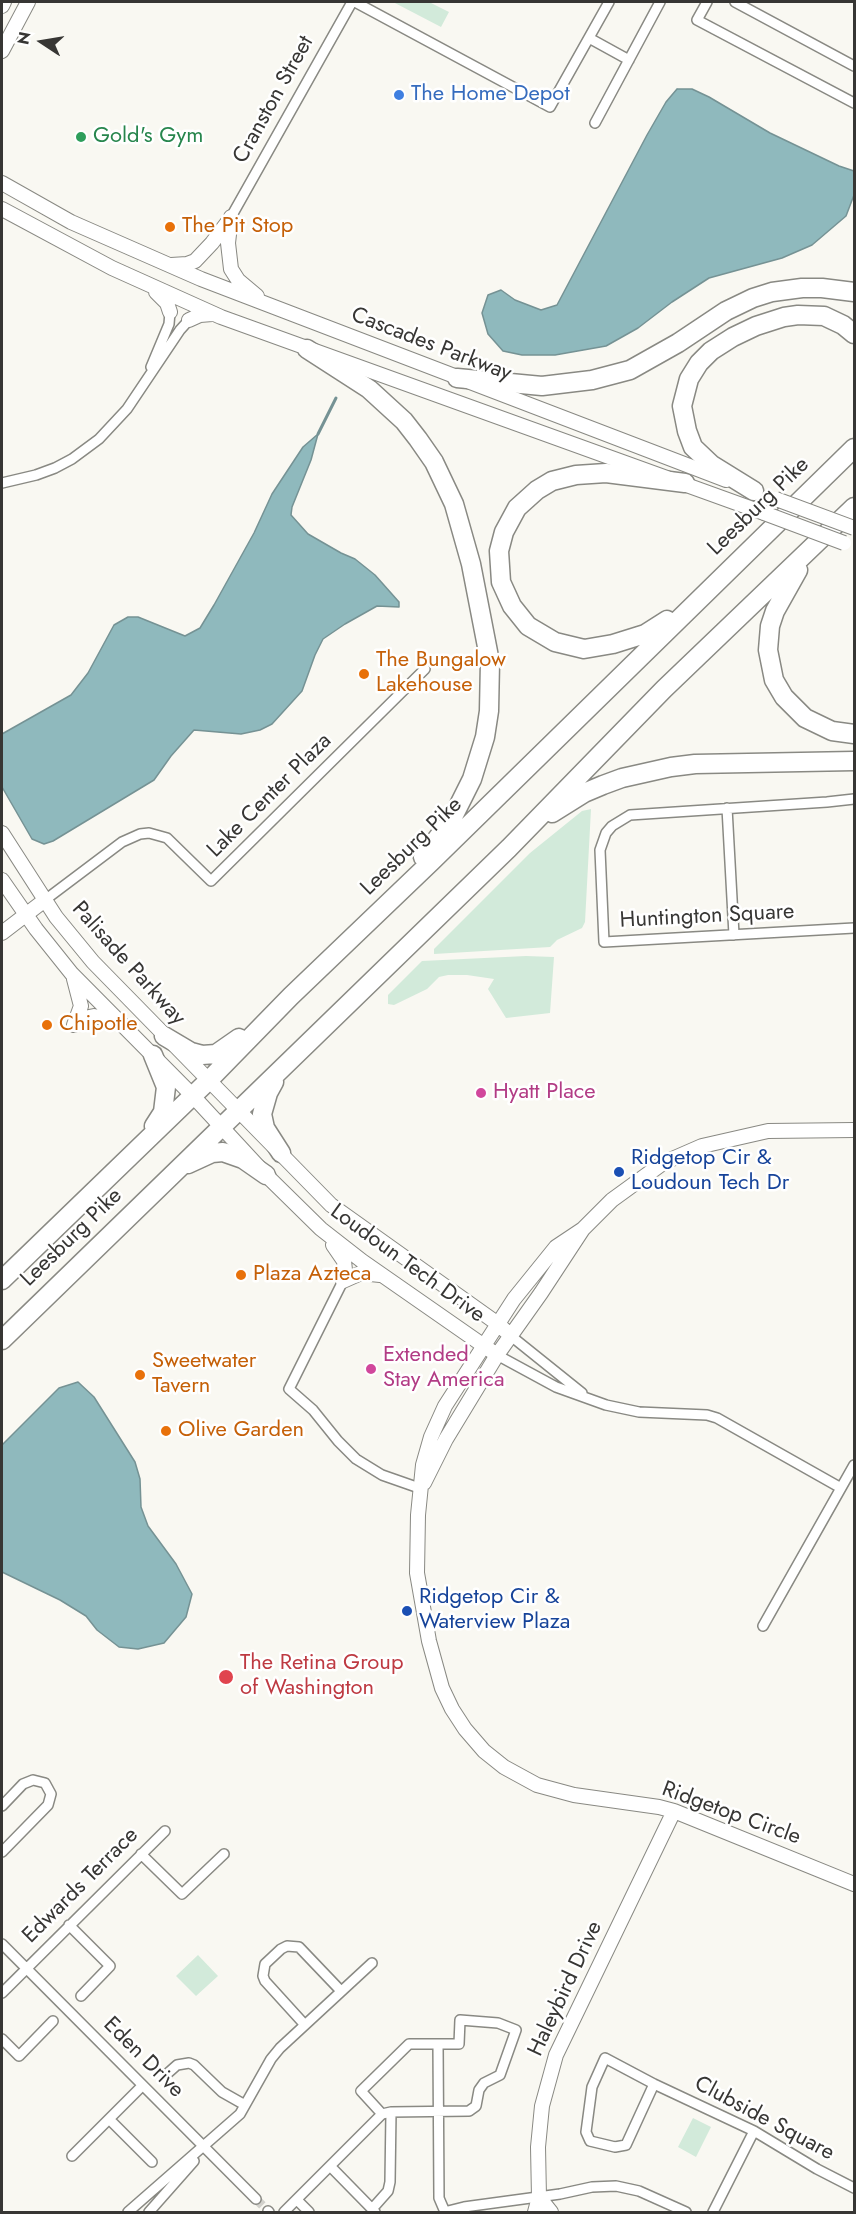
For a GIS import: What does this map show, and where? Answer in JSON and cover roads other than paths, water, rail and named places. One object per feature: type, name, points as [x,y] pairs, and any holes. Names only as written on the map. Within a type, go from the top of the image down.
[{"type":"highway","points":[[458,378],[542,386],[592,380],[630,370],[678,343],[726,311],[753,298],[772,292],[802,288],[855,292]]},
{"type":"highway","points":[[754,491],[712,465],[693,447],[683,412],[684,393],[699,363],[711,351],[733,337],[756,326],[784,317],[824,316],[855,334]]},
{"type":"highway","points":[[308,349],[350,375],[387,404],[418,439],[434,462],[459,517],[485,630],[490,662],[491,689],[485,737],[463,800],[436,840],[367,924]]},
{"type":"highway","points":[[822,479],[855,435]]},
{"type":"highway","name":"Leesburg Pike","points":[[2,1280],[855,448]]},
{"type":"highway","points":[[685,483],[606,473],[576,475],[544,485],[523,501],[504,532],[499,551],[501,582],[512,606],[528,626],[555,642],[584,648],[613,644],[645,634],[676,614],[714,584]]},
{"type":"highway","points":[[176,1170],[509,848],[664,689],[855,507]]},
{"type":"highway","points":[[815,546],[775,611],[770,626],[769,640],[771,670],[784,697],[805,718],[832,731],[855,734]]},
{"type":"highway","points":[[509,848],[559,808],[584,793],[622,778],[651,770],[695,764],[855,761]]},
{"type":"highway","points":[[164,1036],[191,1052],[202,1055],[216,1054],[291,996]]},
{"type":"highway","points":[[144,1141],[163,1112],[166,1102],[166,1087],[153,1055]]},
{"type":"highway","points":[[281,1153],[265,1128],[262,1114],[268,1093],[282,1068]]},
{"type":"highway","points":[[176,1170],[212,1153],[223,1152],[243,1159],[266,1175]]},
{"type":"highway","name":"Leesburg Pike","points":[[2,1340],[176,1170]]},
{"type":"main road","points":[[2,6],[4,2]]},
{"type":"main road","points":[[2,51],[28,2]]},
{"type":"main road","name":"Cascades Parkway","points":[[2,183],[71,222],[273,308],[855,528]]},
{"type":"main road","name":"Cascades Parkway","points":[[2,210],[102,263],[212,314],[685,483],[849,545]]},
{"type":"main road","points":[[168,265],[195,261],[231,217]]},
{"type":"main road","points":[[231,217],[228,243],[231,269],[238,280],[273,308]]},
{"type":"main road","points":[[150,286],[167,303],[170,312]]},
{"type":"main road","points":[[189,320],[200,315],[212,314]]},
{"type":"main road","name":"Palisade Parkway","points":[[2,833],[45,900],[93,962],[238,1110]]},
{"type":"main road","name":"Palisade Parkway","points":[[2,880],[72,974],[220,1126]]},
{"type":"main road","points":[[2,933],[45,900]]},
{"type":"main road","points":[[72,974],[81,1000],[74,1025],[84,1018],[94,1016],[119,1022]]},
{"type":"main road","name":"Loudoun Tech Drive","points":[[238,1110],[330,1205],[498,1324],[511,1336]]},
{"type":"main road","name":"Loudoun Tech Drive","points":[[220,1126],[321,1229],[382,1275],[497,1355]]},
{"type":"main road","name":"Ridgetop Circle","points":[[855,1130],[768,1131],[702,1146],[663,1163],[612,1200],[583,1228],[556,1247],[498,1324],[445,1406],[431,1437],[423,1465],[418,1515],[417,1573],[442,1688],[465,1729],[497,1762],[519,1777],[537,1785],[574,1795],[674,1811],[855,1884]]},
{"type":"main road","name":"Ridgetop Circle","points":[[422,1489],[446,1439],[497,1355],[583,1228]]},
{"type":"main road","points":[[321,1229],[344,1261],[344,1281]]},
{"type":"main road","points":[[344,1281],[361,1273],[382,1275]]},
{"type":"main road","name":"Haleybird Drive","points":[[535,2212],[539,2197],[538,2147],[541,2115],[556,2055],[674,1811]]},
{"type":"main road","points":[[539,2197],[551,2212]]},
{"type":"street","points":[[353,2],[550,107],[609,2]]},
{"type":"street","name":"Cranston Street","points":[[231,217],[353,2]]},
{"type":"street","points":[[595,123],[660,2]]},
{"type":"street","points":[[706,2],[697,20],[855,103]]},
{"type":"street","points":[[735,2],[855,66]]},
{"type":"street","points":[[589,38],[629,60]]},
{"type":"street","points":[[145,383],[169,324],[170,312]]},
{"type":"street","points":[[2,483],[49,470],[89,448],[114,425],[189,320]]},
{"type":"street","name":"Lake Center Plaza","points":[[45,900],[123,843],[140,834],[149,833],[167,838],[211,881],[425,669]]},
{"type":"street","name":"Huntington Square","points":[[855,798],[827,802],[642,812],[630,815],[612,826],[606,833],[600,850],[604,942],[855,928]]},
{"type":"street","points":[[727,808],[734,935]]},
{"type":"street","points":[[344,1281],[289,1389],[313,1410],[356,1459],[382,1475],[422,1489]]},
{"type":"street","points":[[511,1336],[589,1398]]},
{"type":"street","points":[[497,1355],[556,1387],[623,1410],[707,1415],[717,1418],[841,1488]]},
{"type":"street","points":[[763,1626],[855,1465]]},
{"type":"street","points":[[2,1806],[23,1785],[33,1780],[45,1783],[51,1794],[48,1805],[2,1852]]},
{"type":"street","name":"Edwards Terrace","points":[[2,1993],[165,1831]]},
{"type":"street","points":[[141,1854],[182,1894],[224,1854]]},
{"type":"street","points":[[69,1925],[110,1966],[81,1996]]},
{"type":"street","name":"Eden Drive","points":[[2,1944],[256,2199]]},
{"type":"street","points":[[305,2025],[263,1976],[266,1964],[281,1949],[287,1946],[299,1947],[342,1991]]},
{"type":"street","points":[[128,2212],[240,2114],[271,2059],[372,1963]]},
{"type":"street","points":[[284,2212],[330,2166],[386,2113],[469,2110],[476,2106],[479,2090],[484,2083],[500,2075],[516,2030],[498,2023],[460,2020],[459,2044],[409,2044],[361,2091],[386,2113],[390,2182],[388,2191],[374,2211],[330,2166]]},
{"type":"street","points":[[2,2039],[19,2056],[53,2021]]},
{"type":"street","points":[[438,2044],[439,2198],[444,2212],[592,2187],[616,2186],[639,2191],[686,2212]]},
{"type":"street","name":"Clubside Square","points":[[654,2085],[626,2145],[615,2147],[590,2141],[586,2132],[592,2087],[605,2058],[654,2085],[754,2131],[817,2169],[855,2188]]},
{"type":"street","points":[[168,2073],[177,2065],[189,2063],[194,2065],[222,2092],[245,2105]]},
{"type":"street","points":[[72,2156],[142,2086]]},
{"type":"street","points":[[109,2119],[152,2162]]},
{"type":"street","points":[[713,2212],[754,2131]]},
{"type":"street","points":[[149,2212],[178,2181],[204,2147]]},
{"type":"street","points":[[297,2200],[309,2212]]},
{"type":"water","points":[[677,89],[692,89],[770,133],[854,171],[854,195],[846,216],[812,245],[782,258],[709,278],[638,328],[606,346],[555,355],[522,355],[503,351],[488,334],[482,313],[488,295],[501,290],[515,300],[541,310],[557,305],[647,135],[666,102]]},
{"type":"water","points":[[318,434],[291,515],[308,534],[355,559],[375,575],[399,602],[399,607],[377,606],[323,639],[302,691],[272,724],[260,730],[241,734],[194,730],[154,780],[53,841],[44,844],[32,839],[2,787],[2,734],[71,695],[88,673],[114,625],[128,617],[138,617],[185,636],[200,628],[254,533],[272,494],[303,447]]},
{"type":"water","points":[[78,1382],[94,1397],[135,1462],[140,1479],[141,1507],[148,1526],[176,1564],[192,1594],[186,1617],[164,1643],[138,1649],[119,1647],[97,1630],[86,1616],[60,1600],[2,1572],[2,1445],[59,1388]]},
{"type":"waterway","points":[[318,434],[336,398]]},
{"type":"tunnel","points":[[256,2199],[268,2211]]},
{"type":"place","name":"The Home Depot","points":[[399,95]]},
{"type":"place","name":"Gold's Gym","points":[[81,137]]},
{"type":"place","name":"The Pit Stop","points":[[170,227]]},
{"type":"place","name":"The Bungalow Lakehouse","points":[[364,674]]},
{"type":"place","name":"Chipotle","points":[[47,1025]]},
{"type":"place","name":"Hyatt Place","points":[[481,1093]]},
{"type":"place","name":"Ridgetop Cir & Loudoun Tech Dr","points":[[619,1172]]},
{"type":"place","name":"Plaza Azteca","points":[[241,1275]]},
{"type":"place","name":"Extended Stay America","points":[[371,1369]]},
{"type":"place","name":"Sweetwater Tavern","points":[[140,1375]]},
{"type":"place","name":"Olive Garden","points":[[166,1431]]},
{"type":"place","name":"Ridgetop Cir & Waterview Plaza","points":[[407,1611]]},
{"type":"place","name":"The Retina Group of Washington","points":[[226,1677]]}]
